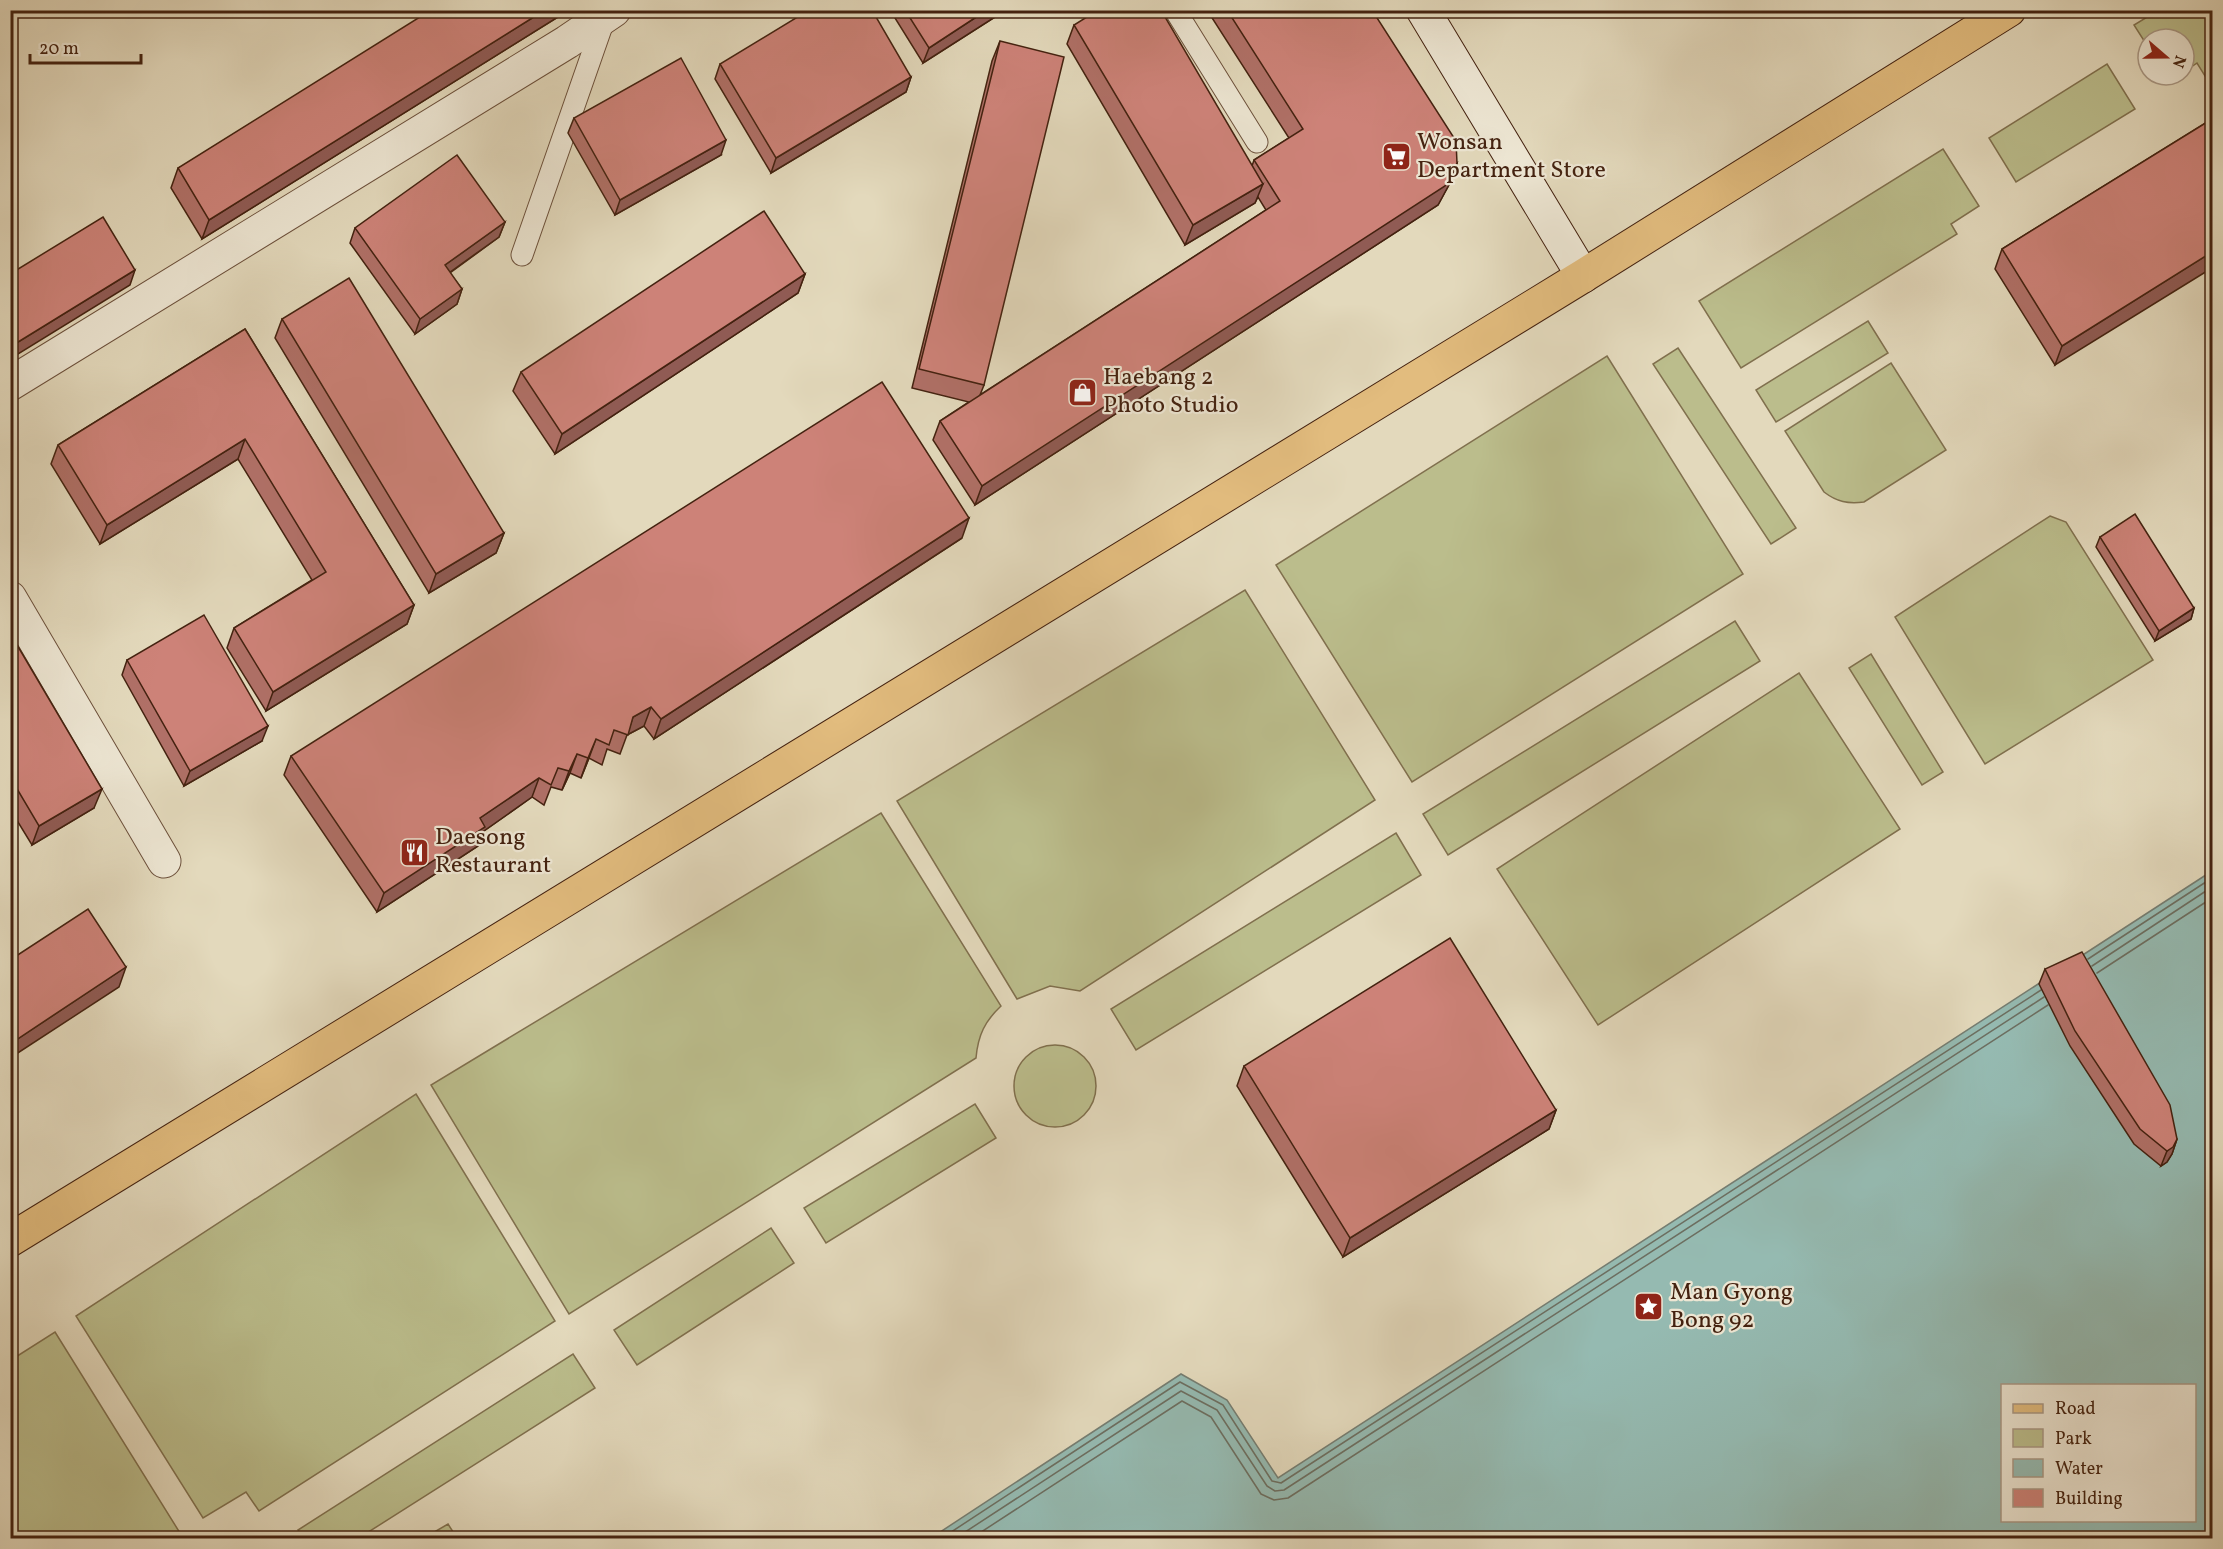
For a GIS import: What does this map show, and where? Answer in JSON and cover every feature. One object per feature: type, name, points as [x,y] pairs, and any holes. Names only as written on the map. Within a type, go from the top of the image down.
[{"type":"main road","points":[[10,1240],[1583,276],[2009,10]]},
{"type":"street","points":[[1423,10],[1583,276]]},
{"type":"street","points":[[10,384],[609,14]]},
{"type":"street","points":[[10,598],[164,861]]},
{"type":"lane","points":[[1175,10],[1257,142]]},
{"type":"lane","points":[[522,255],[609,14]]},
{"type":"green space","points":[[2157,11],[2212,11],[2212,71],[2205,76],[2196,64],[2196,27],[2136,28],[2134,25]]},
{"type":"green space","points":[[2107,64],[2135,109],[2016,182],[1989,138]]},
{"type":"green space","points":[[1943,149],[1979,206],[1951,224],[1957,234],[1741,368],[1699,301]]},
{"type":"green space","points":[[1868,321],[1888,353],[1776,422],[1756,390]]},
{"type":"green space","points":[[1678,348],[1796,528],[1771,544],[1653,364]]},
{"type":"green space","points":[[1607,356],[1743,574],[1412,782],[1276,565]]},
{"type":"green space","points":[[1891,363],[1946,450],[1864,502],[1848,502],[1833,498],[1824,492],[1785,431]]},
{"type":"green space","points":[[2050,516],[2066,522],[2153,660],[1985,764],[1895,617]]},
{"type":"green space","points":[[1245,590],[1375,800],[1080,991],[1050,986],[1017,999],[897,801]]},
{"type":"green space","points":[[1735,621],[1760,661],[1448,855],[1423,814]]},
{"type":"green space","points":[[1871,654],[1943,772],[1922,785],[1849,668]]},
{"type":"green space","points":[[1799,673],[1900,829],[1598,1025],[1497,869]]},
{"type":"green space","points":[[881,813],[1001,1006],[983,1029],[978,1042],[976,1058],[569,1314],[431,1085]]},
{"type":"green space","points":[[1396,833],[1421,875],[1136,1050],[1111,1009]]},
{"type":"green space","points":[[1055,1045],[1071,1048],[1084,1057],[1093,1070],[1096,1086],[1093,1102],[1084,1115],[1071,1124],[1055,1127],[1039,1124],[1026,1115],[1017,1102],[1014,1086],[1017,1070],[1026,1057],[1039,1048]]},
{"type":"green space","points":[[416,1094],[555,1321],[259,1511],[246,1492],[203,1518],[76,1316]]},
{"type":"green space","points":[[975,1104],[996,1138],[826,1243],[804,1208]]},
{"type":"green space","points":[[771,1228],[794,1263],[637,1365],[614,1330]]},
{"type":"green space","points":[[55,1332],[180,1533],[172,1538],[11,1538],[11,1360]]},
{"type":"green space","points":[[573,1354],[595,1388],[359,1538],[304,1538],[298,1530]]},
{"type":"green space","points":[[448,1524],[457,1538],[424,1538]]},
{"type":"water","points":[[2212,871],[2212,1538],[931,1538],[1181,1374],[1227,1400],[1278,1478]]},
{"type":"building","points":[[431,10],[545,10],[209,220],[178,168]]},
{"type":"building","points":[[809,10],[872,10],[911,77],[776,158],[720,64]]},
{"type":"building","points":[[905,10],[987,10],[929,48]]},
{"type":"building","points":[[1098,10],[1161,10],[1263,184],[1193,225],[1074,25]]},
{"type":"building","points":[[1227,10],[1372,10],[1456,141],[1457,163],[1445,186],[982,486],[940,421],[1280,201],[1254,160],[1303,129]]},
{"type":"building","points":[[1000,41],[1064,57],[984,385],[919,369]]},
{"type":"building","points":[[681,58],[726,140],[620,200],[574,118]]},
{"type":"building","points":[[2212,119],[2212,252],[2062,346],[2002,249]]},
{"type":"building","points":[[457,155],[505,222],[445,265],[462,289],[420,319],[355,228]]},
{"type":"building","points":[[764,211],[805,274],[562,434],[521,372]]},
{"type":"building","points":[[103,217],[135,270],[10,347],[10,274]]},
{"type":"building","points":[[349,278],[504,533],[436,574],[282,319]]},
{"type":"building","points":[[245,329],[414,605],[273,692],[234,628],[326,572],[245,439],[107,525],[58,445]]},
{"type":"building","points":[[882,382],[969,518],[661,719],[651,707],[633,717],[628,735],[614,730],[609,745],[596,739],[588,758],[577,754],[569,771],[558,768],[551,785],[539,778],[480,818],[485,827],[384,893],[291,756]]},
{"type":"building","points":[[2135,514],[2194,608],[2159,631],[2100,537]]},
{"type":"building","points":[[204,615],[268,726],[190,771],[127,660]]},
{"type":"building","points":[[10,633],[102,789],[39,826],[10,777]]},
{"type":"building","points":[[88,909],[126,967],[10,1044],[10,960]]},
{"type":"building","points":[[1450,938],[1556,1110],[1350,1238],[1244,1066]]},
{"type":"building","points":[[2082,952],[2170,1105],[2177,1139],[2173,1147],[2167,1151],[2140,1129],[2075,1031],[2045,969]]},
{"type":"place","name":"Wonsan Department Store","points":[[1396,157]]},
{"type":"place","name":"Haebang 2 Photo Studio","points":[[1082,392]]},
{"type":"place","name":"Daesong Restaurant","points":[[414,852]]},
{"type":"place","name":"Man Gyong Bong 92","points":[[1649,1307]]}]
